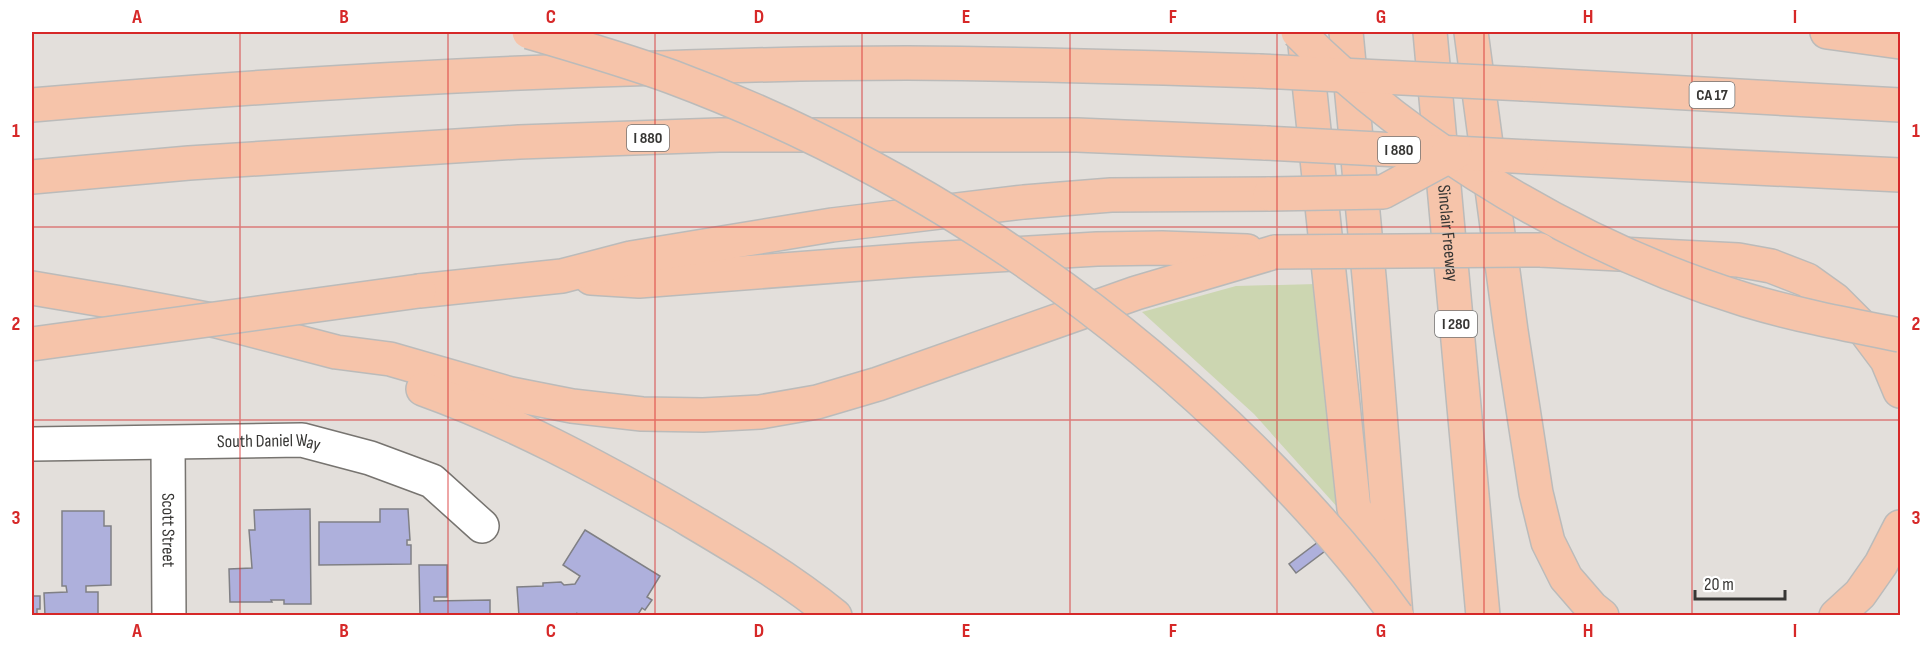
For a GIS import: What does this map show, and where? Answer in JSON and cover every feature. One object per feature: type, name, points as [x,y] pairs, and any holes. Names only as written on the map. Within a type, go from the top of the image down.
[{"type":"highway","points":[[529,32],[600,52],[672,77],[805,134],[888,177],[962,220],[1030,264],[1096,311],[1223,420],[1335,536],[1397,615]]},
{"type":"highway","points":[[1298,32],[1360,88],[1424,138],[1492,184],[1555,220],[1659,268],[1746,300],[1900,335]]},
{"type":"highway","points":[[1304,32],[1354,509],[1391,554]]},
{"type":"highway","points":[[1346,32],[1397,615]]},
{"type":"highway","name":"Sinclair Freeway","points":[[1430,32],[1483,615]]},
{"type":"highway","points":[[1471,32],[1511,331],[1536,493],[1548,542],[1566,578],[1592,608],[1602,615]]},
{"type":"highway","points":[[1827,32],[1900,42]]},
{"type":"highway","name":"CA 17","points":[[32,105],[191,91],[513,72],[905,63],[1259,71],[1900,105]]},
{"type":"highway","name":"I 880","points":[[32,177],[189,163],[519,142],[719,135],[1077,135],[1900,176]]},
{"type":"highway","points":[[32,344],[419,291],[562,276],[631,258],[832,225],[943,211],[1111,195],[1383,192],[1455,153]]},
{"type":"highway","points":[[562,276],[639,281],[913,260],[1097,249],[1162,248],[1275,252],[1540,250],[1738,260],[1771,266],[1807,280],[1835,300],[1863,328],[1887,360],[1900,391]]},
{"type":"highway","points":[[32,288],[217,321],[336,352],[390,359],[512,394],[572,406],[652,414],[703,415],[760,411],[817,402],[878,384],[1136,293],[1275,252]]},
{"type":"highway","points":[[336,352],[383,375],[452,400],[535,437],[629,484],[743,551],[804,591],[835,615]]},
{"type":"highway","points":[[1836,615],[1860,594],[1881,564],[1900,527]]},
{"type":"street","name":"South Daniel Way","points":[[32,444],[302,440],[370,458],[432,480],[482,526]]},
{"type":"street","name":"Scott Street","points":[[168,443],[169,615]]},
{"type":"green space","points":[[1317,284],[1339,509],[1254,414],[1142,312],[1236,286]]},
{"type":"building","points":[[310,509],[311,604],[284,604],[284,600],[230,602],[229,569],[252,568],[249,530],[255,530],[254,510]]},
{"type":"building","points":[[380,509],[408,509],[410,540],[407,540],[407,545],[411,545],[411,564],[319,565],[319,522],[380,522]]},
{"type":"building","points":[[62,511],[104,511],[104,526],[111,526],[111,585],[86,586],[86,592],[98,592],[98,616],[45,616],[44,593],[67,592],[66,586],[62,586]]},
{"type":"building","points":[[585,530],[660,576],[647,597],[652,600],[645,610],[642,608],[637,616],[581,616],[578,614],[579,616],[519,616],[517,587],[543,586],[543,583],[561,582],[564,585],[575,584],[580,576],[563,565]]},
{"type":"building","points":[[1326,536],[1333,545],[1296,573],[1289,564]]},
{"type":"building","points":[[419,565],[447,565],[447,597],[434,597],[434,601],[490,600],[490,616],[420,616]]},
{"type":"building","points":[[32,596],[40,596],[40,609],[37,609],[37,616],[32,616]]}]
